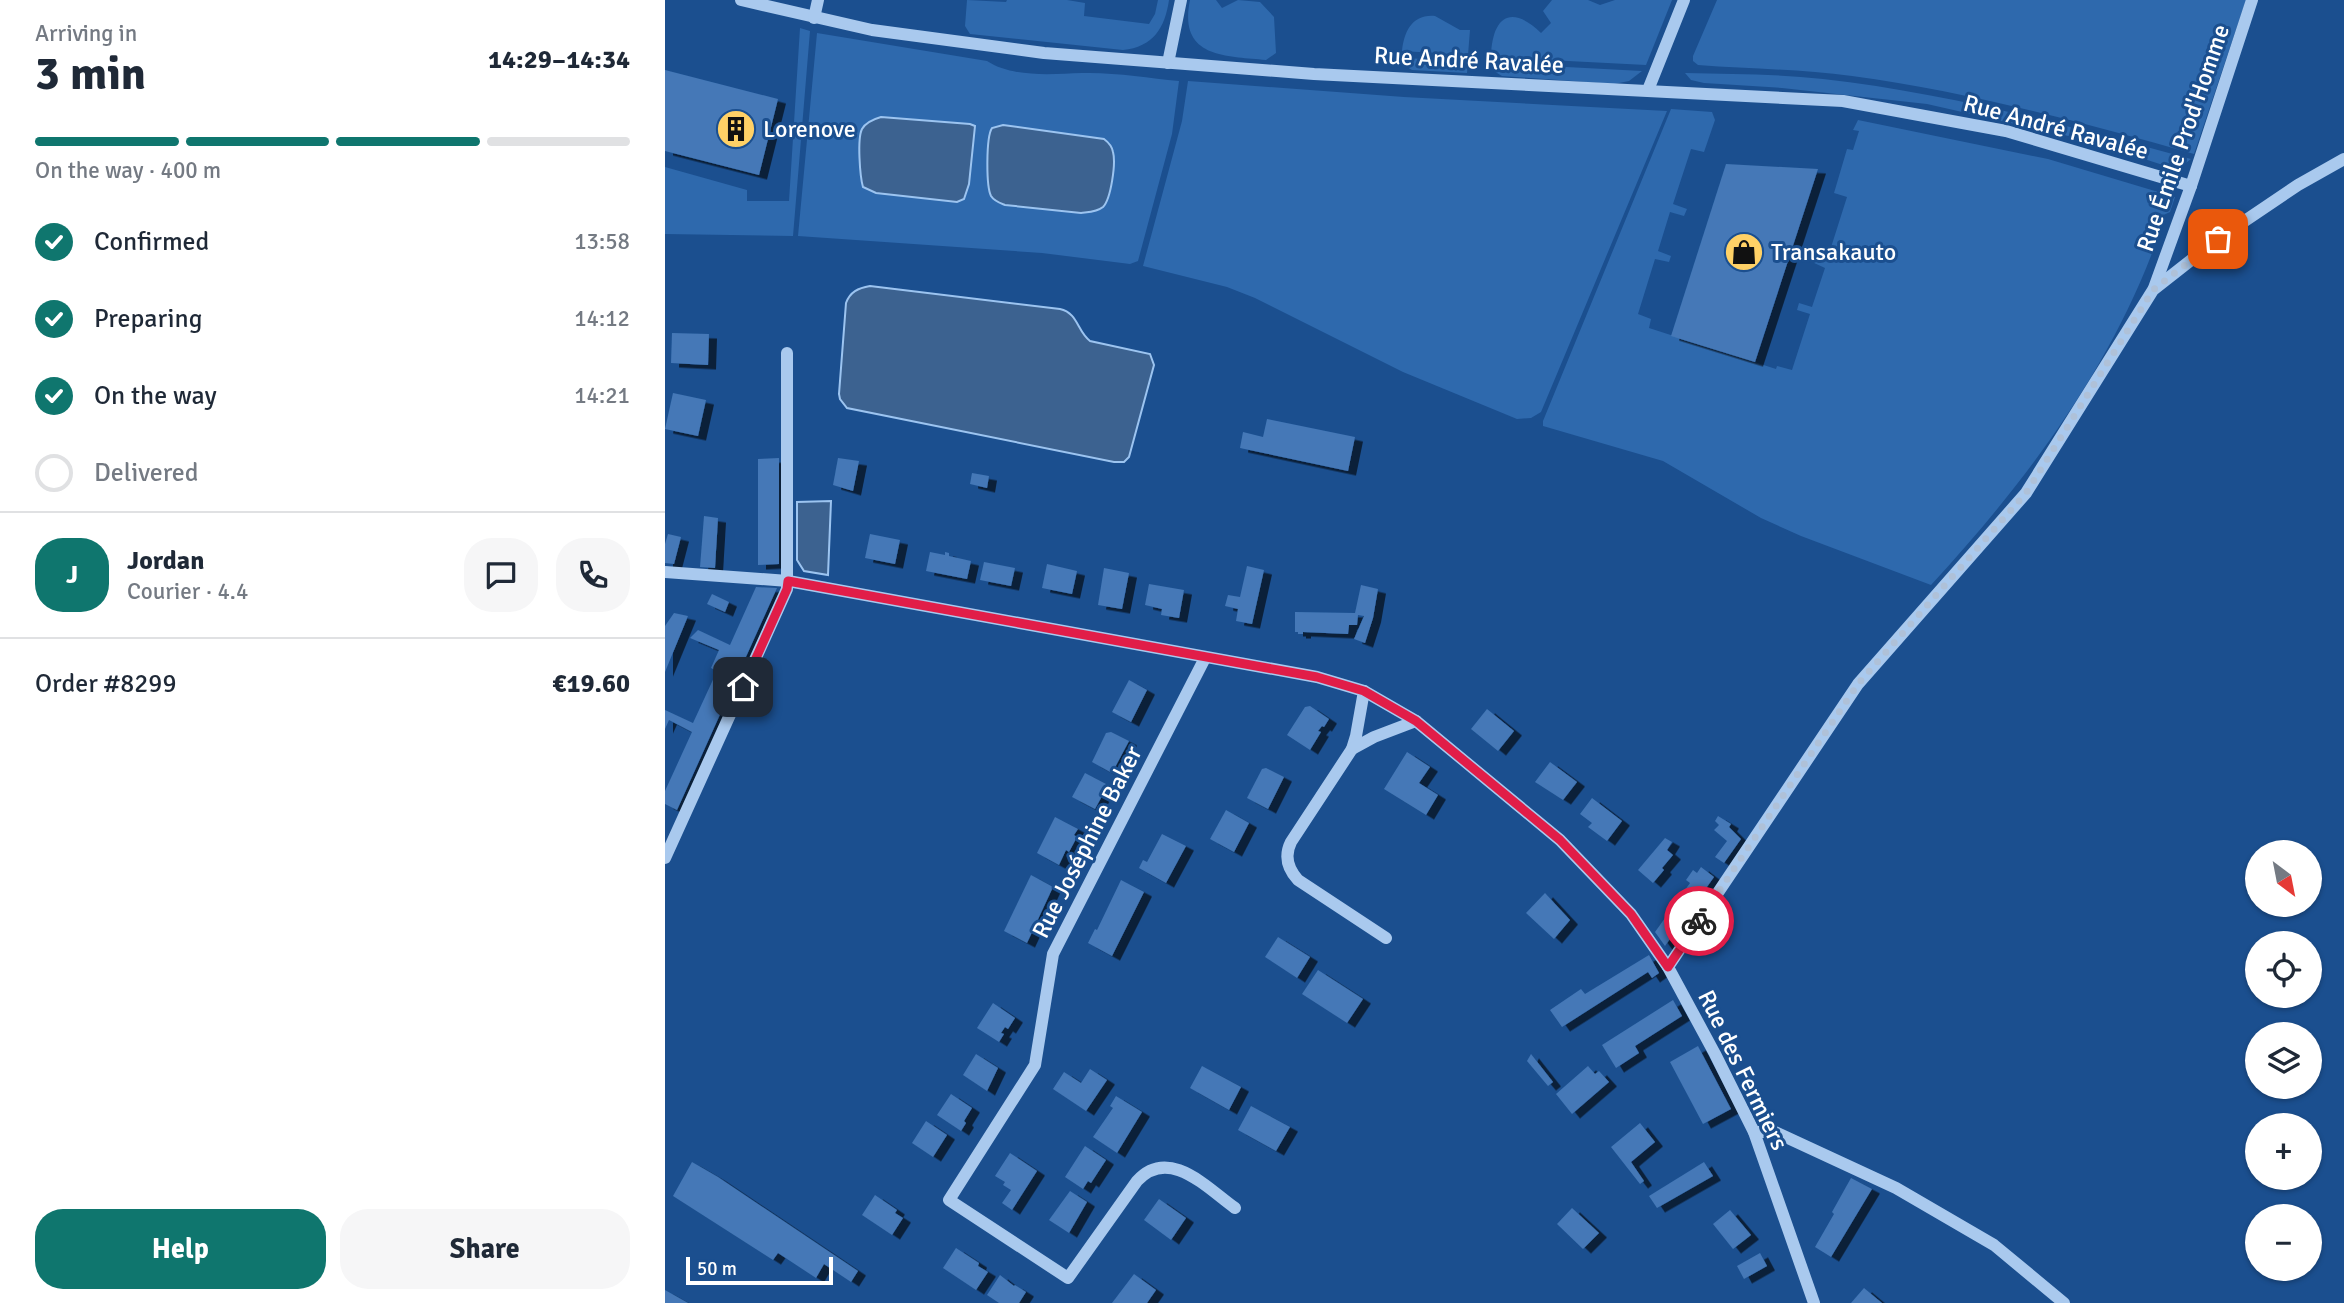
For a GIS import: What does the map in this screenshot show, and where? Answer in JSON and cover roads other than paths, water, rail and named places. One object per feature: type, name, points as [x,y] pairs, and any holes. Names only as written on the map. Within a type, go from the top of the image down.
[{"type":"street","name":"Rue André Ravalée","points":[[740,0],[872,30],[1044,53],[1314,74],[1843,101],[2005,131],[2191,186]]},
{"type":"street","points":[[814,18],[818,0]]},
{"type":"street","points":[[1168,63],[1181,0]]},
{"type":"street","points":[[1648,90],[1684,0]]},
{"type":"street","name":"Rue Émile Prod'Homme","points":[[2153,290],[2191,186],[2252,0]]},
{"type":"street","points":[[1668,967],[1858,684],[2026,493],[2153,290],[2218,239],[2298,185],[2344,159]]},
{"type":"street","points":[[665,858],[787,589],[787,353]]},
{"type":"street","name":"Rue des Fermiers","points":[[665,572],[788,581],[1317,677],[1364,691],[1416,721],[1560,840],[1631,914],[1668,967],[1754,1132],[1814,1303]]},
{"type":"street","name":"Rue Joséphine Baker","points":[[1205,658],[1056,946],[1049,969],[1035,1065],[949,1200],[1068,1278],[1137,1181],[1151,1170],[1162,1167],[1178,1168],[1235,1208]]},
{"type":"street","points":[[1364,691],[1352,749],[1291,842],[1287,858],[1298,880],[1386,938]]},
{"type":"street","points":[[1352,749],[1374,737],[1416,721]]},
{"type":"street","points":[[1754,1132],[1775,1132],[1896,1188],[1994,1245],[2064,1303]]},
{"type":"place","name":"Lorenove","points":[[736,129]]},
{"type":"place","name":"Transakauto","points":[[1744,252]]}]
